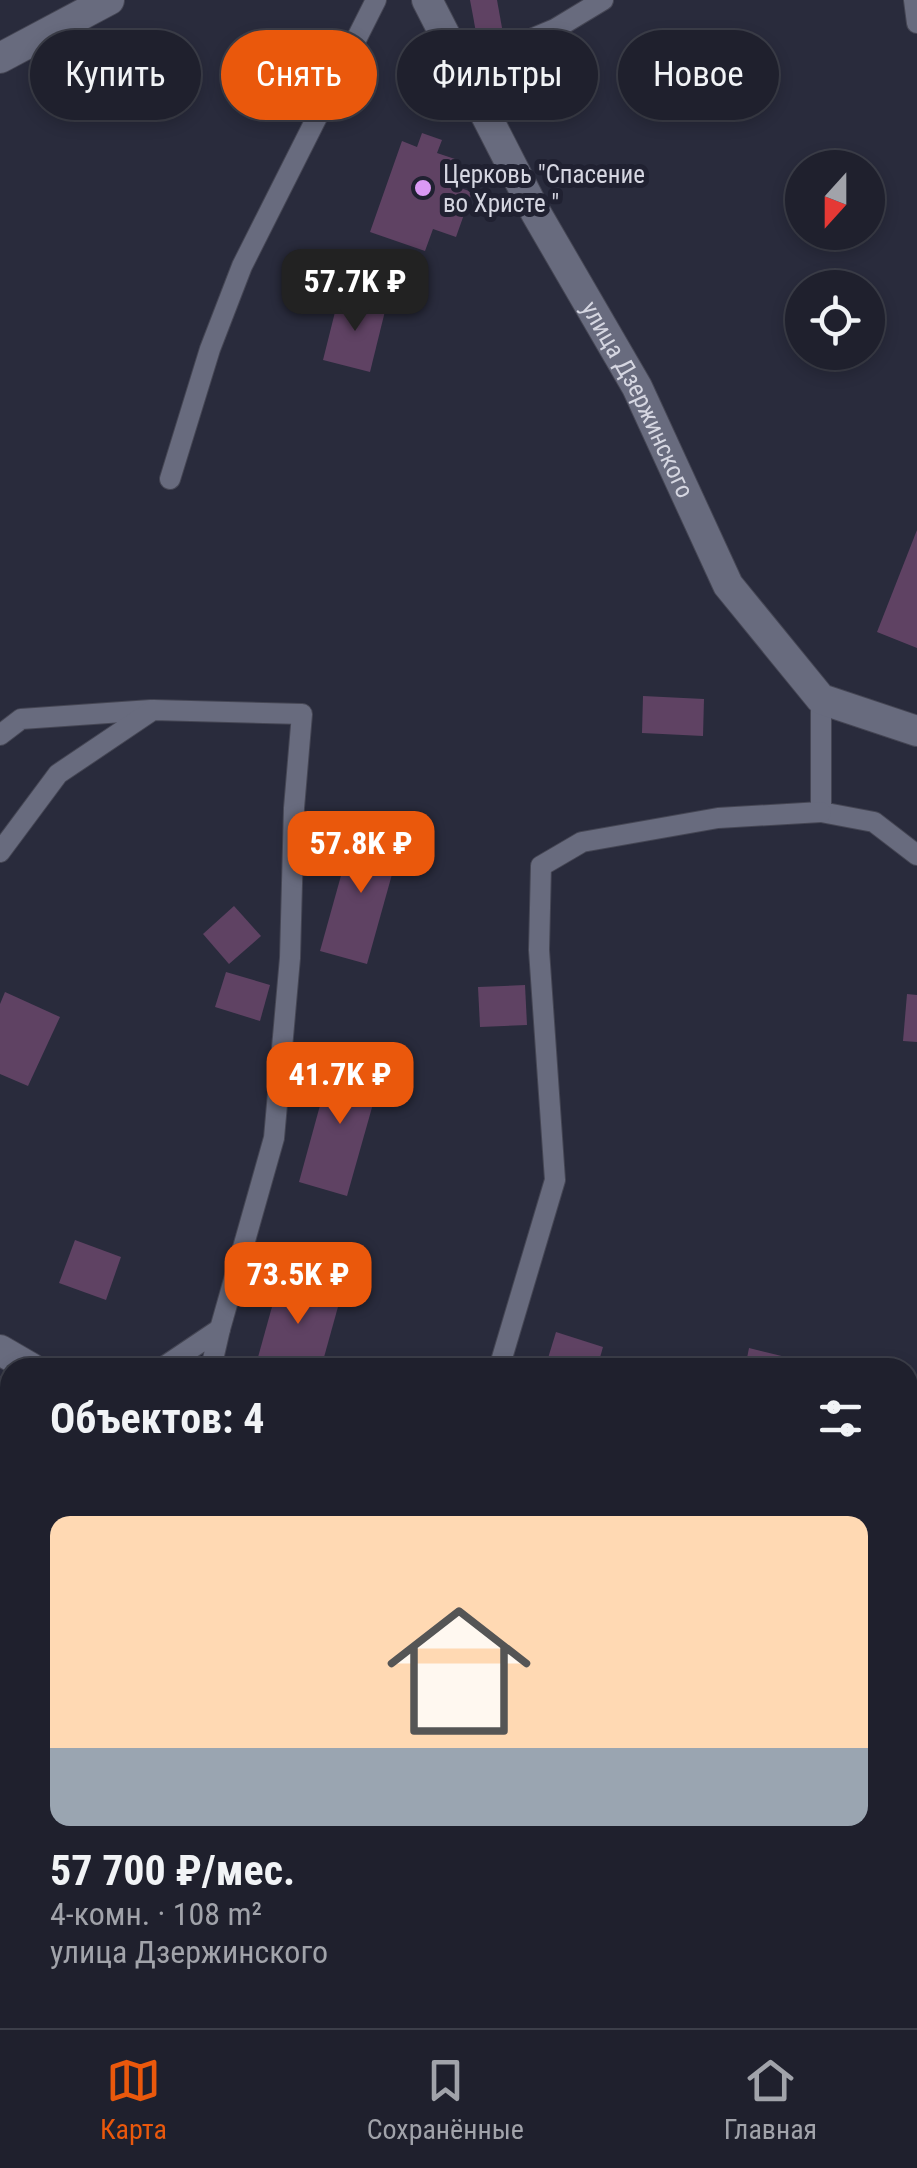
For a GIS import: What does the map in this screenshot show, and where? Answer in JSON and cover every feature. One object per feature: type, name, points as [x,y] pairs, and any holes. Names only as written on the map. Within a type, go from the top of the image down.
[{"type":"street","points":[[0,58],[110,0]]},
{"type":"street","name":"улица Дзержинского","points":[[427,0],[442,30]]},
{"type":"street","name":"улица Дзержинского","points":[[489,120],[536,213],[637,387],[728,585],[821,700]]},
{"type":"street","points":[[821,700],[917,731]]},
{"type":"lane","points":[[170,479],[210,349],[242,266],[376,0]]},
{"type":"lane","points":[[555,30],[603,0]]},
{"type":"lane","points":[[914,0],[917,24]]},
{"type":"lane","points":[[821,700],[821,812]]},
{"type":"lane","points":[[0,852],[58,774],[153,710]]},
{"type":"lane","points":[[0,735],[21,720],[153,710],[302,714],[294,808],[290,958],[274,1138],[213,1358]]},
{"type":"lane","points":[[502,1358],[555,1180],[539,950],[542,866],[582,842],[718,818],[821,812],[874,822],[917,855]]},
{"type":"lane","points":[[177,1358],[220,1329]]},
{"type":"building","points":[[470,0],[497,0],[502,30],[476,30]]},
{"type":"building","name":"Церковь \"Спасение во Христе \"","points":[[422,133],[442,140],[437,153],[458,160],[449,184],[472,192],[456,237],[433,229],[425,251],[370,232],[402,141],[417,147]]},
{"type":"building","points":[[339,296],[386,307],[370,372],[323,360]]},
{"type":"building","points":[[917,530],[917,648],[877,632]]},
{"type":"building","points":[[643,696],[704,699],[703,736],[642,733]]},
{"type":"building","points":[[354,829],[401,842],[367,964],[320,951]]},
{"type":"building","points":[[234,906],[261,936],[229,964],[203,934]]},
{"type":"building","points":[[226,972],[270,985],[260,1021],[215,1007]]},
{"type":"building","points":[[525,985],[527,1025],[480,1027],[478,987]]},
{"type":"building","points":[[5,992],[60,1017],[28,1086],[0,1074],[0,1004]]},
{"type":"building","points":[[907,994],[917,995],[917,1042],[903,1041]]},
{"type":"building","points":[[333,1058],[382,1072],[347,1196],[299,1182]]},
{"type":"building","points":[[75,1240],[121,1257],[106,1300],[59,1283]]},
{"type":"building","points":[[280,1278],[341,1296],[324,1358],[258,1358]]},
{"type":"building","points":[[556,1332],[603,1347],[600,1358],[548,1358]]},
{"type":"building","points":[[749,1348],[790,1358],[747,1358]]},
{"type":"place","name":"Церковь \"Спасение во Христе \"","points":[[423,188]]}]
